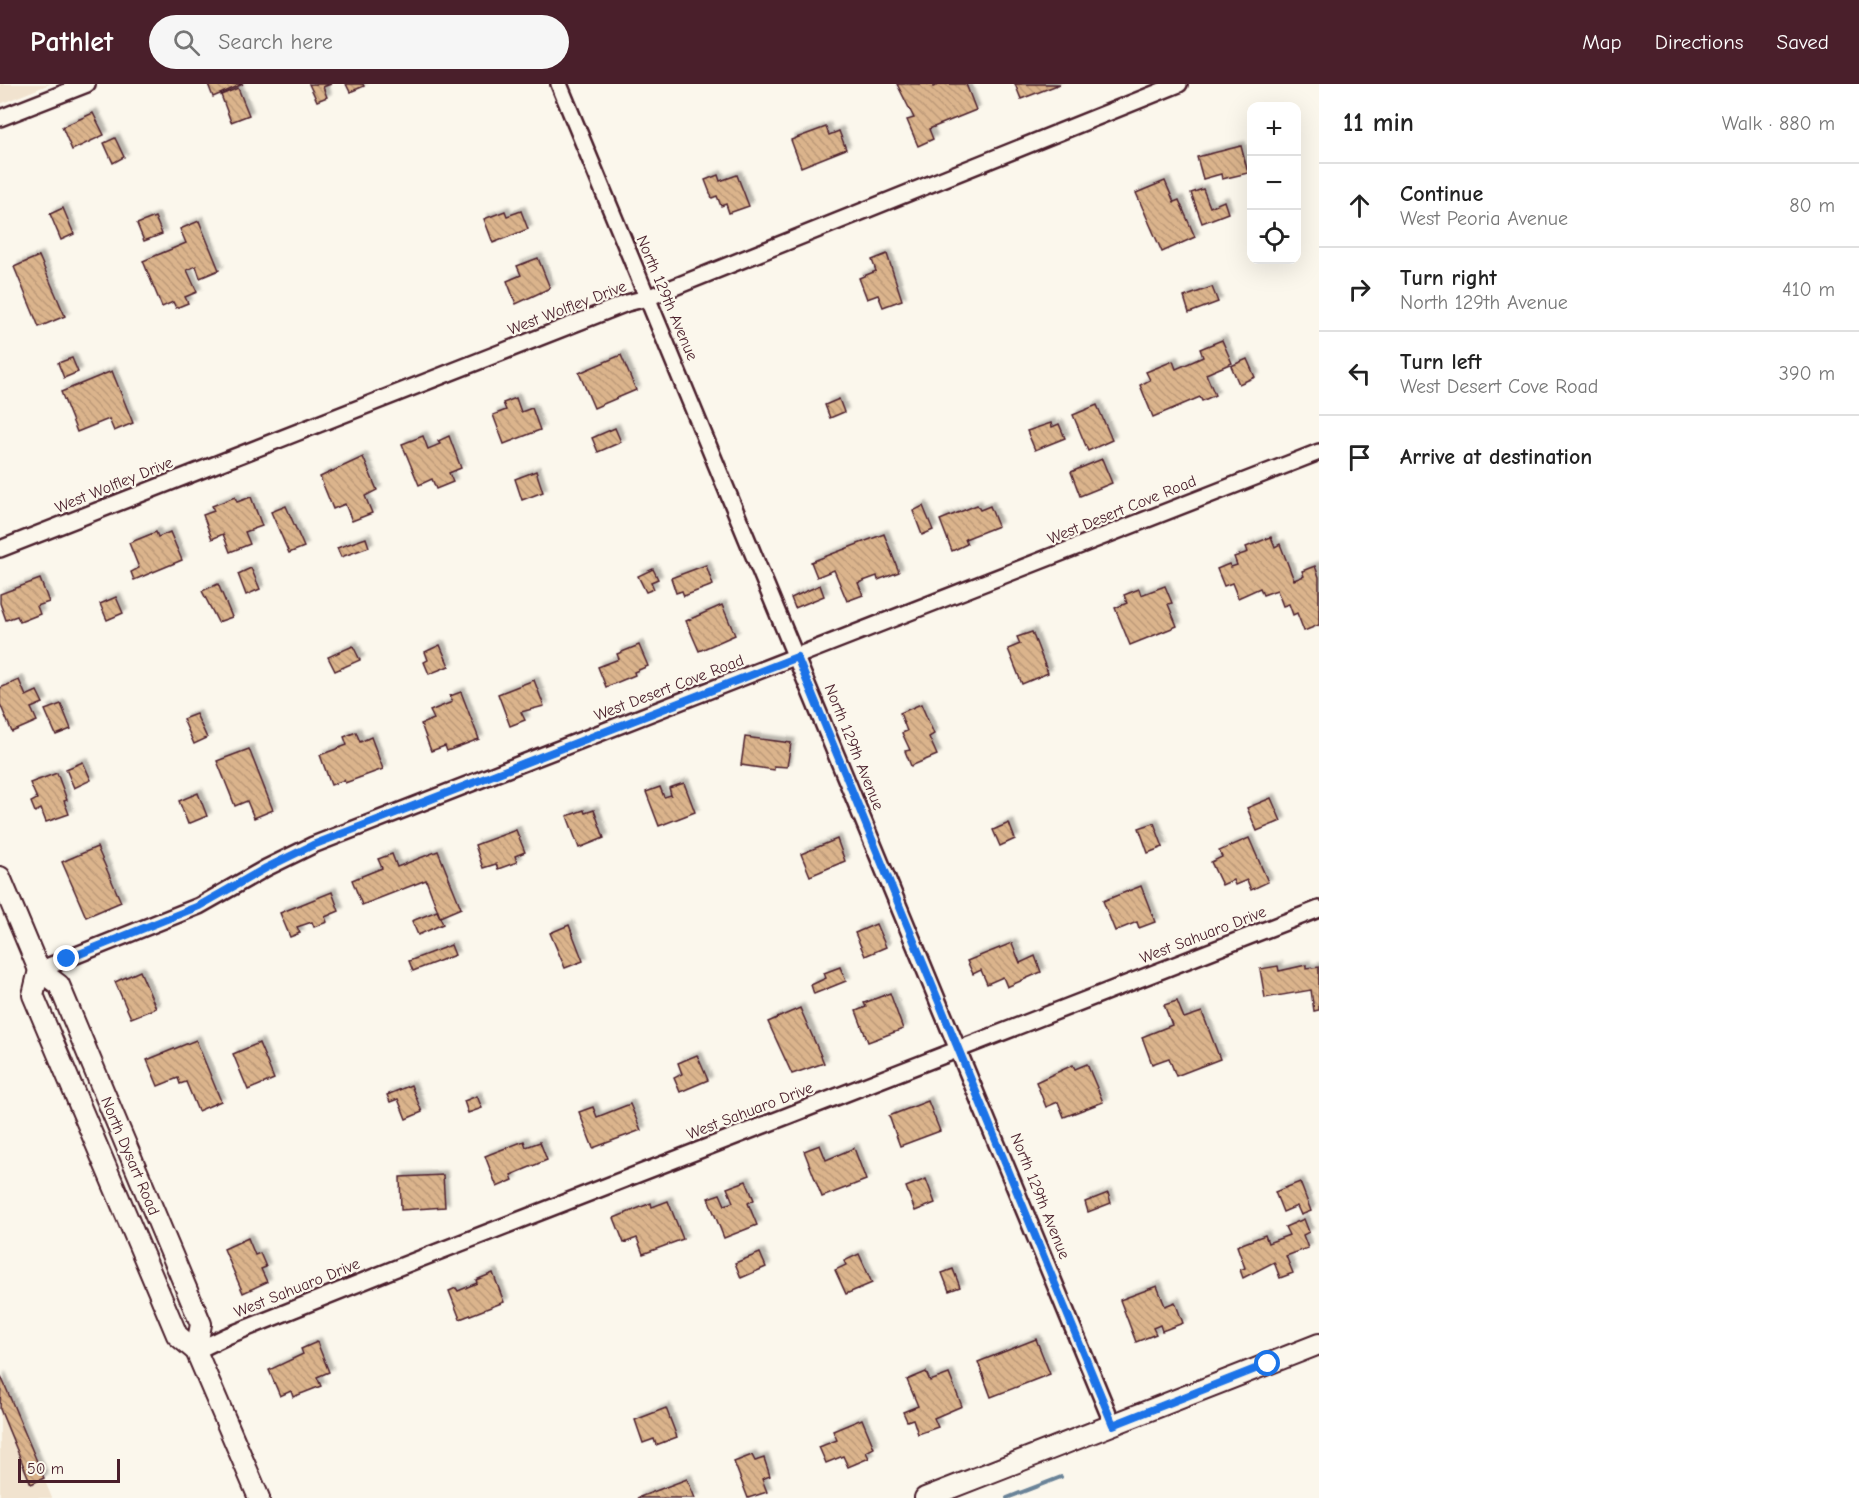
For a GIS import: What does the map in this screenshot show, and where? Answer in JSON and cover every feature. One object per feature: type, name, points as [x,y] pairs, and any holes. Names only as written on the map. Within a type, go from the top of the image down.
[{"type":"main road","name":"North Dysart Road","points":[[0,877],[39,970],[59,985],[201,1324],[196,1351]]},
{"type":"main road","name":"North Dysart Road","points":[[39,970],[33,995],[177,1335],[196,1351],[260,1498]]},
{"type":"main road","points":[[925,1498],[1319,1344]]},
{"type":"street","points":[[0,118],[87,84]]},
{"type":"street","name":"North 129th Avenue","points":[[559,84],[1113,1425]]},
{"type":"street","name":"West Wolfley Drive","points":[[0,549],[616,307],[647,298],[1179,84]]},
{"type":"street","name":"West Desert Cove Road","points":[[39,970],[199,906],[266,868],[313,845],[1319,452]]},
{"type":"street","name":"West Sahuaro Drive","points":[[196,1351],[399,1267],[1319,909]]},
{"type":"shaded area","points":[[0,84],[50,84],[0,104]]},
{"type":"shaded area","points":[[0,1373],[52,1498],[0,1498]]},
{"type":"building","points":[[208,84],[243,84],[213,97]]},
{"type":"building","points":[[309,84],[331,84],[323,87],[327,97],[317,101]]},
{"type":"building","points":[[346,84],[363,84],[364,86],[350,92]]},
{"type":"building","points":[[897,84],[932,84],[933,87],[941,84],[966,84],[976,110],[929,129],[933,139],[918,146],[907,120],[914,118]]},
{"type":"building","points":[[1015,84],[1060,84],[1021,99]]},
{"type":"building","points":[[238,88],[249,115],[231,122],[221,95]]},
{"type":"building","points":[[93,113],[104,135],[72,150],[62,127]]},
{"type":"building","points":[[826,127],[829,135],[839,131],[846,149],[801,167],[791,140]]},
{"type":"building","points":[[115,138],[124,157],[113,163],[104,143]]},
{"type":"building","points":[[1241,146],[1247,173],[1222,179],[1221,174],[1203,179],[1197,157]]},
{"type":"building","points":[[718,175],[720,181],[737,175],[749,206],[729,213],[726,204],[721,206],[717,196],[712,198],[705,180]]},
{"type":"building","points":[[1165,181],[1174,202],[1179,200],[1195,237],[1162,252],[1136,193]]},
{"type":"building","points":[[1203,189],[1210,207],[1224,201],[1228,213],[1202,223],[1191,193]]},
{"type":"building","points":[[63,208],[74,234],[61,240],[50,214]]},
{"type":"building","points":[[505,211],[507,216],[521,211],[528,229],[493,243],[484,219]]},
{"type":"building","points":[[155,217],[162,234],[144,241],[137,224]]},
{"type":"building","points":[[199,221],[219,270],[200,278],[196,266],[187,270],[197,292],[185,297],[188,303],[176,308],[173,302],[162,307],[143,261],[186,243],[180,229]]},
{"type":"building","points":[[887,254],[902,300],[883,307],[878,295],[867,299],[859,278],[876,271],[872,260]]},
{"type":"building","points":[[39,256],[65,316],[39,327],[14,267]]},
{"type":"building","points":[[538,258],[550,288],[516,304],[507,281],[521,275],[517,266]]},
{"type":"building","points":[[1212,287],[1218,302],[1189,313],[1184,297]]},
{"type":"building","points":[[1222,340],[1232,363],[1206,374],[1215,395],[1202,401],[1200,397],[1153,417],[1140,385],[1150,380],[1146,372],[1173,361],[1176,369],[1203,357],[1200,349]]},
{"type":"building","points":[[621,355],[636,390],[594,408],[579,373]]},
{"type":"building","points":[[72,358],[78,372],[64,378],[58,363]]},
{"type":"building","points":[[1247,359],[1255,377],[1239,384],[1231,366]]},
{"type":"building","points":[[112,371],[133,423],[114,431],[109,419],[77,432],[61,392]]},
{"type":"building","points":[[516,398],[521,412],[532,408],[540,430],[504,444],[493,415],[506,410],[503,403]]},
{"type":"building","points":[[839,399],[844,412],[830,418],[825,405]]},
{"type":"building","points":[[1097,405],[1112,440],[1088,451],[1073,415]]},
{"type":"building","points":[[1051,423],[1052,427],[1059,424],[1065,438],[1035,450],[1027,431]]},
{"type":"building","points":[[615,428],[621,442],[598,452],[592,438]]},
{"type":"building","points":[[423,436],[428,449],[440,444],[438,441],[449,436],[461,468],[449,473],[453,482],[436,489],[432,479],[419,485],[402,444]]},
{"type":"building","points":[[363,457],[377,490],[365,496],[372,513],[352,521],[345,504],[333,509],[320,477]]},
{"type":"building","points":[[1102,459],[1112,483],[1080,496],[1071,472]]},
{"type":"building","points":[[536,471],[543,492],[522,500],[515,479]]},
{"type":"building","points":[[235,497],[237,502],[251,497],[262,526],[245,532],[250,544],[230,552],[223,534],[212,539],[203,515],[214,511],[212,506]]},
{"type":"building","points":[[977,505],[980,510],[990,506],[998,526],[965,539],[967,544],[952,551],[940,520]]},
{"type":"building","points":[[286,506],[304,547],[289,553],[271,512]]},
{"type":"building","points":[[923,506],[933,530],[922,535],[913,511]]},
{"type":"building","points":[[156,532],[158,537],[170,532],[182,560],[134,580],[131,572],[139,568],[129,543]]},
{"type":"building","points":[[884,534],[899,572],[878,580],[877,576],[858,583],[863,595],[847,601],[834,570],[817,577],[811,562]]},
{"type":"building","points":[[1271,537],[1275,547],[1280,544],[1294,580],[1304,576],[1302,571],[1315,566],[1319,577],[1319,625],[1304,631],[1297,613],[1293,615],[1289,604],[1283,606],[1277,590],[1263,595],[1260,588],[1238,598],[1232,583],[1224,586],[1217,569],[1229,564],[1231,567],[1237,565],[1234,557],[1248,552],[1246,547]]},
{"type":"building","points":[[366,538],[369,547],[341,557],[337,548]]},
{"type":"building","points":[[706,565],[713,585],[684,596],[682,591],[676,593],[671,578]]},
{"type":"building","points":[[251,568],[260,589],[246,595],[238,574]]},
{"type":"building","points":[[653,569],[658,579],[651,582],[654,589],[646,592],[638,576]]},
{"type":"building","points":[[40,579],[49,602],[37,606],[40,614],[20,622],[17,616],[6,620],[0,603],[0,594]]},
{"type":"building","points":[[218,584],[232,617],[218,622],[202,591]]},
{"type":"building","points":[[820,585],[824,596],[795,608],[791,598]]},
{"type":"building","points":[[1165,586],[1172,603],[1168,604],[1177,626],[1130,645],[1115,608],[1127,603],[1124,595],[1139,589],[1141,595]]},
{"type":"building","points":[[116,597],[123,613],[107,620],[100,604]]},
{"type":"building","points":[[722,605],[735,635],[699,651],[686,621]]},
{"type":"building","points":[[1032,632],[1048,673],[1022,684],[1008,649],[1020,644],[1017,637]]},
{"type":"building","points":[[440,645],[449,666],[429,674],[424,662],[428,660],[425,652]]},
{"type":"building","points":[[639,645],[648,666],[634,672],[635,675],[606,687],[598,667],[619,659],[617,654]]},
{"type":"building","points":[[353,646],[360,660],[335,671],[328,657]]},
{"type":"building","points":[[19,680],[26,696],[37,691],[43,703],[31,708],[37,721],[12,732],[0,704],[0,688]]},
{"type":"building","points":[[534,680],[544,706],[521,712],[525,720],[510,726],[498,694]]},
{"type":"building","points":[[461,692],[479,739],[447,751],[445,746],[431,751],[421,724],[434,719],[430,711],[452,702],[450,696]]},
{"type":"building","points":[[61,704],[71,729],[56,735],[45,710]]},
{"type":"building","points":[[921,704],[934,734],[929,737],[937,755],[911,766],[905,751],[910,750],[902,733],[907,731],[900,713]]},
{"type":"building","points":[[196,714],[207,738],[194,744],[183,719]]},
{"type":"building","points":[[356,732],[360,742],[371,737],[383,769],[345,783],[344,780],[331,785],[320,755],[347,745],[344,737]]},
{"type":"building","points":[[745,737],[791,743],[787,767],[774,766],[774,770],[741,765]]},
{"type":"building","points":[[249,749],[273,810],[254,818],[247,801],[235,806],[217,761]]},
{"type":"building","points":[[83,762],[91,780],[74,788],[66,769]]},
{"type":"building","points":[[57,773],[67,800],[64,801],[69,814],[46,822],[41,809],[35,812],[31,802],[37,799],[30,783]]},
{"type":"building","points":[[684,783],[695,812],[659,826],[646,792],[660,787],[664,797],[671,795],[669,788]]},
{"type":"building","points":[[198,793],[207,816],[188,824],[179,801]]},
{"type":"building","points":[[1271,798],[1281,821],[1257,831],[1247,808]]},
{"type":"building","points":[[584,810],[585,813],[594,810],[604,838],[579,848],[567,816]]},
{"type":"building","points":[[1009,823],[1015,839],[1000,846],[993,830]]},
{"type":"building","points":[[1154,823],[1163,847],[1148,853],[1139,828]]},
{"type":"building","points":[[516,830],[525,852],[515,856],[517,862],[498,869],[496,864],[483,868],[475,845]]},
{"type":"building","points":[[1249,838],[1268,882],[1251,890],[1247,880],[1235,885],[1233,880],[1222,885],[1211,862],[1222,857],[1219,851]]},
{"type":"building","points":[[837,839],[845,861],[810,876],[801,854]]},
{"type":"building","points":[[97,847],[121,902],[86,917],[62,862]]},
{"type":"building","points":[[438,851],[461,908],[440,917],[426,880],[362,905],[352,880],[382,868],[378,859],[392,854],[397,867]]},
{"type":"building","points":[[1141,886],[1155,922],[1139,928],[1137,922],[1115,931],[1103,901]]},
{"type":"building","points":[[332,892],[339,911],[325,917],[327,922],[314,927],[312,922],[297,927],[300,933],[290,937],[280,913]]},
{"type":"building","points":[[437,911],[443,924],[418,935],[412,921]]},
{"type":"building","points":[[876,924],[886,947],[865,956],[855,933]]},
{"type":"building","points":[[569,925],[583,961],[565,968],[550,933]]},
{"type":"building","points":[[1012,943],[1020,963],[1035,956],[1041,972],[1007,987],[1003,977],[987,984],[981,970],[973,974],[967,961]]},
{"type":"building","points":[[451,945],[455,955],[413,971],[409,961]]},
{"type":"building","points":[[1306,965],[1306,969],[1319,967],[1319,1010],[1314,1011],[1311,990],[1265,998],[1260,969],[1278,966],[1279,971]]},
{"type":"building","points":[[840,967],[846,981],[814,994],[811,985],[826,978],[824,973]]},
{"type":"building","points":[[140,971],[156,1008],[131,1018],[115,982]]},
{"type":"building","points":[[890,993],[903,1029],[868,1042],[856,1011],[866,1007],[864,1003]]},
{"type":"building","points":[[1177,1001],[1184,1018],[1202,1012],[1220,1059],[1176,1076],[1169,1058],[1152,1064],[1142,1037],[1172,1025],[1164,1005]]},
{"type":"building","points":[[800,1008],[824,1063],[792,1074],[768,1022]]},
{"type":"building","points":[[196,1040],[221,1101],[198,1111],[186,1082],[180,1084],[178,1078],[158,1086],[147,1060]]},
{"type":"building","points":[[259,1043],[274,1079],[248,1090],[233,1054]]},
{"type":"building","points":[[697,1055],[708,1080],[680,1092],[674,1078],[682,1074],[678,1063]]},
{"type":"building","points":[[1087,1064],[1103,1102],[1064,1117],[1058,1102],[1046,1107],[1036,1082],[1073,1065],[1075,1069]]},
{"type":"building","points":[[411,1085],[422,1112],[406,1119],[398,1099],[390,1102],[387,1095]]},
{"type":"building","points":[[477,1096],[482,1108],[468,1113],[464,1101]]},
{"type":"building","points":[[928,1101],[940,1131],[900,1146],[889,1116]]},
{"type":"building","points":[[630,1104],[641,1130],[593,1148],[579,1112],[593,1107],[597,1117]]},
{"type":"building","points":[[524,1141],[526,1147],[540,1142],[547,1160],[511,1175],[513,1180],[497,1187],[485,1156]]},
{"type":"building","points":[[820,1145],[826,1160],[854,1148],[866,1180],[822,1197],[804,1151]]},
{"type":"building","points":[[443,1175],[445,1207],[401,1210],[400,1177]]},
{"type":"building","points":[[926,1179],[935,1203],[915,1211],[906,1187]]},
{"type":"building","points":[[746,1181],[754,1200],[748,1203],[757,1225],[724,1238],[708,1198],[720,1194],[725,1205],[733,1202],[727,1188]]},
{"type":"building","points":[[1300,1182],[1311,1211],[1301,1215],[1297,1206],[1283,1212],[1275,1192]]},
{"type":"building","points":[[1108,1193],[1111,1203],[1088,1212],[1085,1202]]},
{"type":"building","points":[[668,1201],[683,1239],[643,1254],[637,1238],[624,1243],[614,1218],[651,1203],[652,1207]]},
{"type":"building","points":[[1304,1219],[1309,1232],[1303,1235],[1308,1248],[1286,1256],[1293,1273],[1280,1278],[1274,1262],[1243,1278],[1240,1270],[1245,1268],[1237,1246],[1265,1235],[1268,1243],[1289,1235],[1285,1227]]},
{"type":"building","points":[[248,1238],[255,1255],[260,1253],[266,1267],[261,1269],[267,1282],[243,1293],[224,1249]]},
{"type":"building","points":[[760,1253],[766,1267],[741,1278],[735,1263]]},
{"type":"building","points":[[859,1254],[872,1283],[846,1294],[835,1270],[846,1265],[844,1261]]},
{"type":"building","points":[[953,1269],[960,1287],[949,1291],[942,1273]]},
{"type":"building","points":[[493,1273],[504,1302],[460,1319],[449,1291],[456,1288],[458,1291]]},
{"type":"building","points":[[1157,1286],[1165,1306],[1175,1302],[1183,1323],[1162,1331],[1160,1325],[1153,1328],[1156,1334],[1136,1342],[1120,1300]]},
{"type":"building","points":[[1036,1339],[1050,1374],[991,1397],[978,1362]]},
{"type":"building","points":[[317,1342],[329,1372],[317,1377],[321,1386],[293,1397],[291,1391],[280,1396],[269,1370],[303,1354],[301,1349]]},
{"type":"building","points":[[926,1372],[930,1381],[949,1374],[962,1406],[934,1418],[938,1427],[918,1434],[913,1419],[907,1421],[903,1412],[918,1406],[907,1380]]},
{"type":"building","points":[[1,1376],[44,1478],[31,1484],[0,1409]]},
{"type":"building","points":[[666,1408],[677,1437],[656,1445],[654,1439],[643,1443],[635,1420]]},
{"type":"building","points":[[862,1419],[874,1448],[866,1452],[869,1458],[848,1467],[843,1456],[826,1463],[819,1447],[837,1440],[833,1431]]},
{"type":"building","points":[[752,1455],[755,1461],[764,1458],[770,1476],[762,1479],[767,1492],[748,1498],[734,1462]]},
{"type":"building","points":[[687,1479],[695,1498],[637,1498]]},
{"type":"waterway","points":[[1007,1498],[1061,1477]]},
{"type":"route","points":[[67,959],[199,906],[288,856],[313,845],[797,657],[1045,1255],[1113,1425],[1268,1364]]}]
